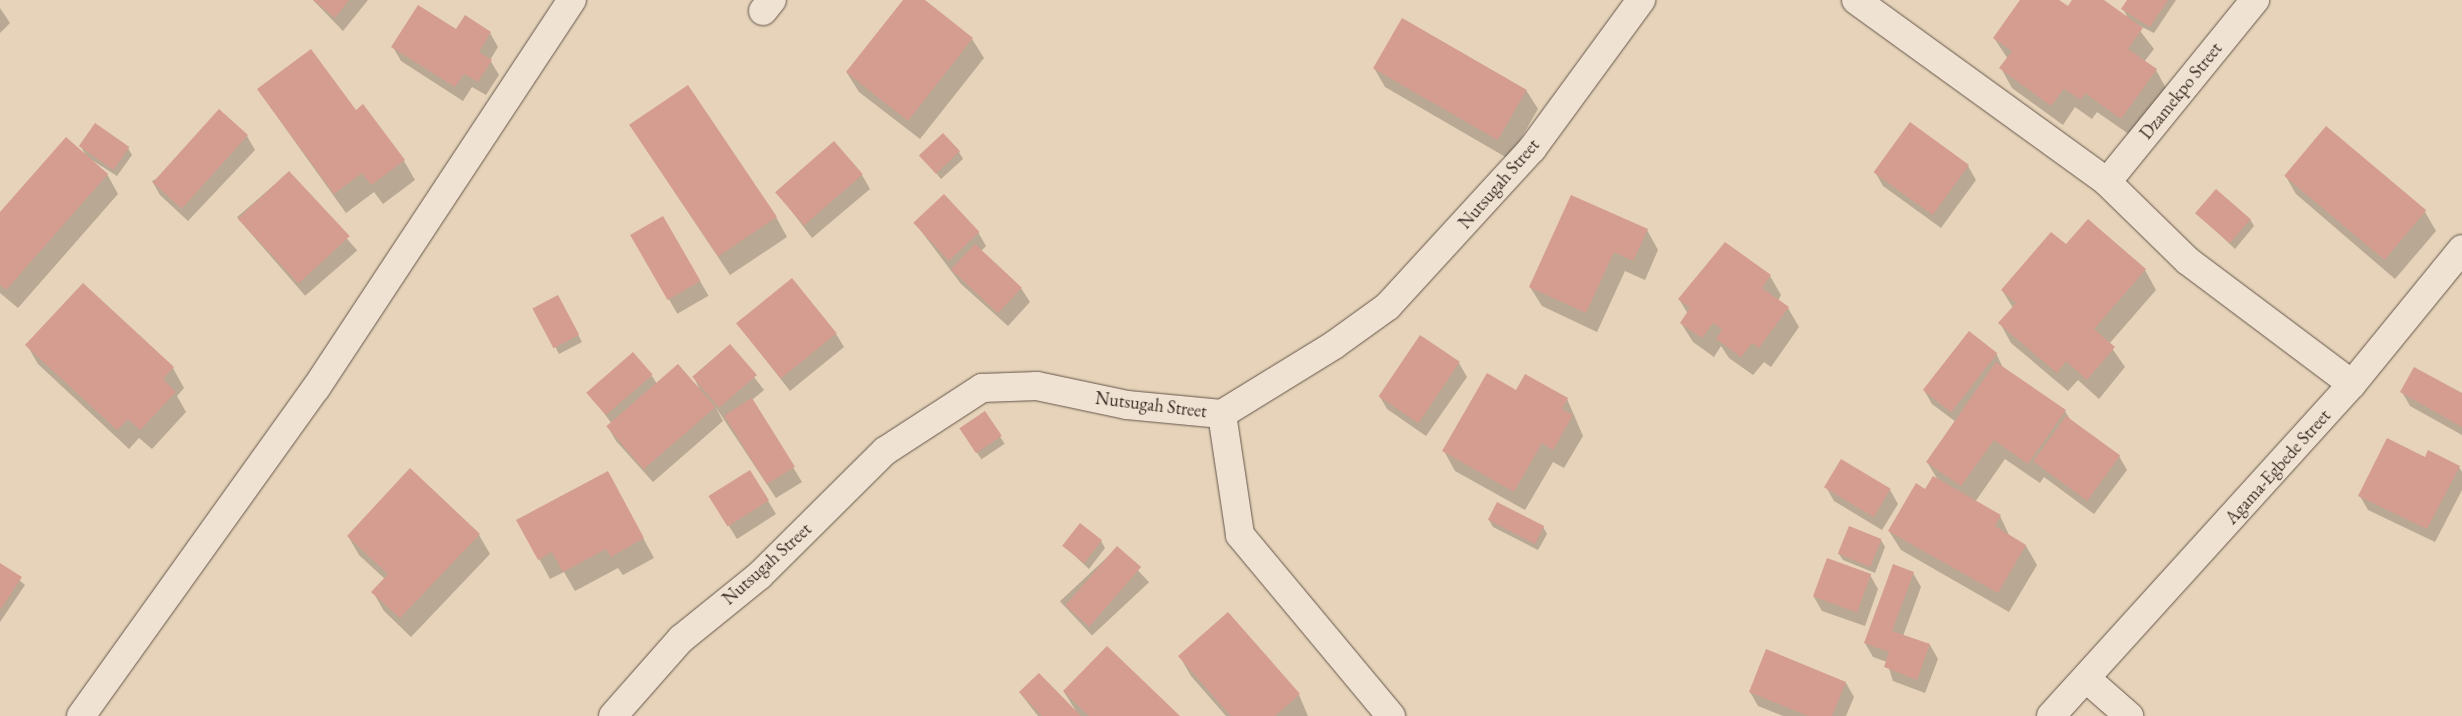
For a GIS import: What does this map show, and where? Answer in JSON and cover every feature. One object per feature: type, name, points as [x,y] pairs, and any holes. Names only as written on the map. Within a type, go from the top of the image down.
[{"type":"street","points":[[81,716],[316,388],[572,0]]},
{"type":"street","name":"Nutsugah Street","points":[[612,716],[681,639],[760,575],[886,451],[982,388],[1037,386],[1127,405],[1222,414],[1388,306],[1532,149],[1641,0]]},
{"type":"street","points":[[1856,0],[2107,182],[2188,261],[2352,384]]},
{"type":"street","name":"Dzamekpo Street","points":[[2107,182],[2255,0]]},
{"type":"street","name":"Agama-Egbede Street","points":[[2051,716],[2088,680],[2352,384],[2462,249]]},
{"type":"street","points":[[1222,414],[1240,535],[1391,716]]},
{"type":"street","points":[[2088,680],[2129,716]]},
{"type":"building","points":[[313,0],[349,0],[335,18]]},
{"type":"building","points":[[903,0],[925,0],[973,38],[908,121],[846,72]]},
{"type":"building","points":[[2020,0],[2059,0],[2068,6],[2072,0],[2104,0],[2143,28],[2128,49],[2157,69],[2121,119],[2085,93],[2081,100],[2064,89],[2051,106],[1999,68],[2012,51],[1993,38]]},
{"type":"building","points":[[2127,0],[2168,0],[2150,27],[2121,9]]},
{"type":"building","points":[[418,5],[456,29],[465,15],[491,32],[479,52],[492,60],[478,82],[464,74],[455,87],[391,47]]},
{"type":"building","points":[[1402,18],[1527,90],[1498,140],[1373,68]]},
{"type":"building","points":[[311,49],[356,110],[363,104],[405,160],[371,185],[362,173],[334,194],[257,89]]},
{"type":"building","points":[[688,85],[777,217],[718,257],[629,125]]},
{"type":"building","points":[[219,109],[248,135],[182,209],[153,183]]},
{"type":"building","points":[[1910,122],[1969,165],[1933,215],[1874,172]]},
{"type":"building","points":[[95,123],[129,147],[113,170],[79,146]]},
{"type":"building","points":[[2326,126],[2426,210],[2385,260],[2284,176]]},
{"type":"building","points":[[943,133],[960,151],[936,174],[919,156]]},
{"type":"building","points":[[66,137],[108,174],[6,290],[0,285],[0,212]]},
{"type":"building","points":[[834,141],[863,174],[804,225],[775,192]]},
{"type":"building","points":[[289,171],[350,236],[299,284],[238,219]]},
{"type":"building","points":[[2216,189],[2251,219],[2230,243],[2195,213]]},
{"type":"building","points":[[944,194],[979,232],[949,261],[913,223]]},
{"type":"building","points":[[1571,195],[1648,229],[1633,261],[1614,252],[1586,313],[1529,287]]},
{"type":"building","points":[[663,216],[700,281],[668,300],[630,235]]},
{"type":"building","points":[[2088,219],[2146,269],[2094,329],[2115,347],[2087,380],[2066,361],[2057,373],[1998,323],[2016,303],[2001,290],[2051,232],[2066,244]]},
{"type":"building","points":[[1725,242],[1771,275],[1762,288],[1789,307],[1759,348],[1752,343],[1741,357],[1716,339],[1722,329],[1713,323],[1702,338],[1680,323],[1690,308],[1678,299]]},
{"type":"building","points":[[975,244],[1022,288],[998,313],[951,270]]},
{"type":"building","points":[[792,278],[837,333],[781,378],[736,323]]},
{"type":"building","points":[[83,283],[174,367],[163,379],[176,392],[140,430],[128,419],[117,430],[25,345]]},
{"type":"building","points":[[558,295],[579,335],[554,348],[532,309]]},
{"type":"building","points":[[1969,331],[1997,353],[1951,412],[1923,390]]},
{"type":"building","points":[[1420,335],[1460,362],[1418,423],[1379,396]]},
{"type":"building","points":[[730,344],[757,375],[719,408],[692,377]]},
{"type":"building","points":[[633,352],[653,375],[606,415],[586,393]]},
{"type":"building","points":[[1996,362],[2066,410],[2028,464],[1994,440],[1961,486],[1926,462]]},
{"type":"building","points":[[678,364],[715,407],[644,469],[606,426]]},
{"type":"building","points":[[2414,367],[2462,393],[2462,427],[2400,392]]},
{"type":"building","points":[[1487,373],[1516,390],[1525,374],[1568,398],[1562,409],[1573,415],[1553,450],[1542,443],[1514,492],[1442,451]]},
{"type":"building","points":[[752,398],[795,467],[767,484],[724,415]]},
{"type":"building","points":[[985,411],[1002,436],[976,453],[959,428]]},
{"type":"building","points":[[2066,416],[2120,455],[2087,501],[2033,461]]},
{"type":"building","points":[[2387,438],[2425,457],[2428,450],[2460,466],[2427,529],[2358,496]]},
{"type":"building","points":[[1841,459],[1891,489],[1874,517],[1824,487]]},
{"type":"building","points":[[410,468],[480,534],[400,618],[371,592],[388,574],[347,536]]},
{"type":"building","points":[[750,470],[769,501],[728,526],[708,496]]},
{"type":"building","points":[[608,471],[644,538],[611,557],[606,549],[563,572],[552,552],[538,560],[516,520]]},
{"type":"building","points":[[1933,476],[2001,515],[1995,526],[2026,545],[1998,593],[1888,531],[1916,483],[1925,489]]},
{"type":"building","points":[[1497,502],[1544,526],[1535,544],[1488,520]]},
{"type":"building","points":[[1080,523],[1102,540],[1084,563],[1062,546]]},
{"type":"building","points":[[1849,526],[1881,539],[1870,567],[1838,554]]},
{"type":"building","points":[[1117,546],[1141,567],[1089,627],[1065,606]]},
{"type":"building","points":[[1827,558],[1871,574],[1857,613],[1813,597]]},
{"type":"building","points":[[0,563],[22,577],[0,610]]},
{"type":"building","points":[[1893,564],[1914,572],[1892,631],[1930,644],[1917,680],[1884,667],[1889,652],[1864,643]]},
{"type":"building","points":[[1228,612],[1300,694],[1275,716],[1231,716],[1178,656]]},
{"type":"building","points":[[1107,646],[1180,716],[1089,716],[1063,691]]},
{"type":"building","points":[[1766,649],[1846,682],[1832,716],[1808,716],[1749,692]]},
{"type":"building","points":[[1039,673],[1081,716],[1042,716],[1019,692]]}]
